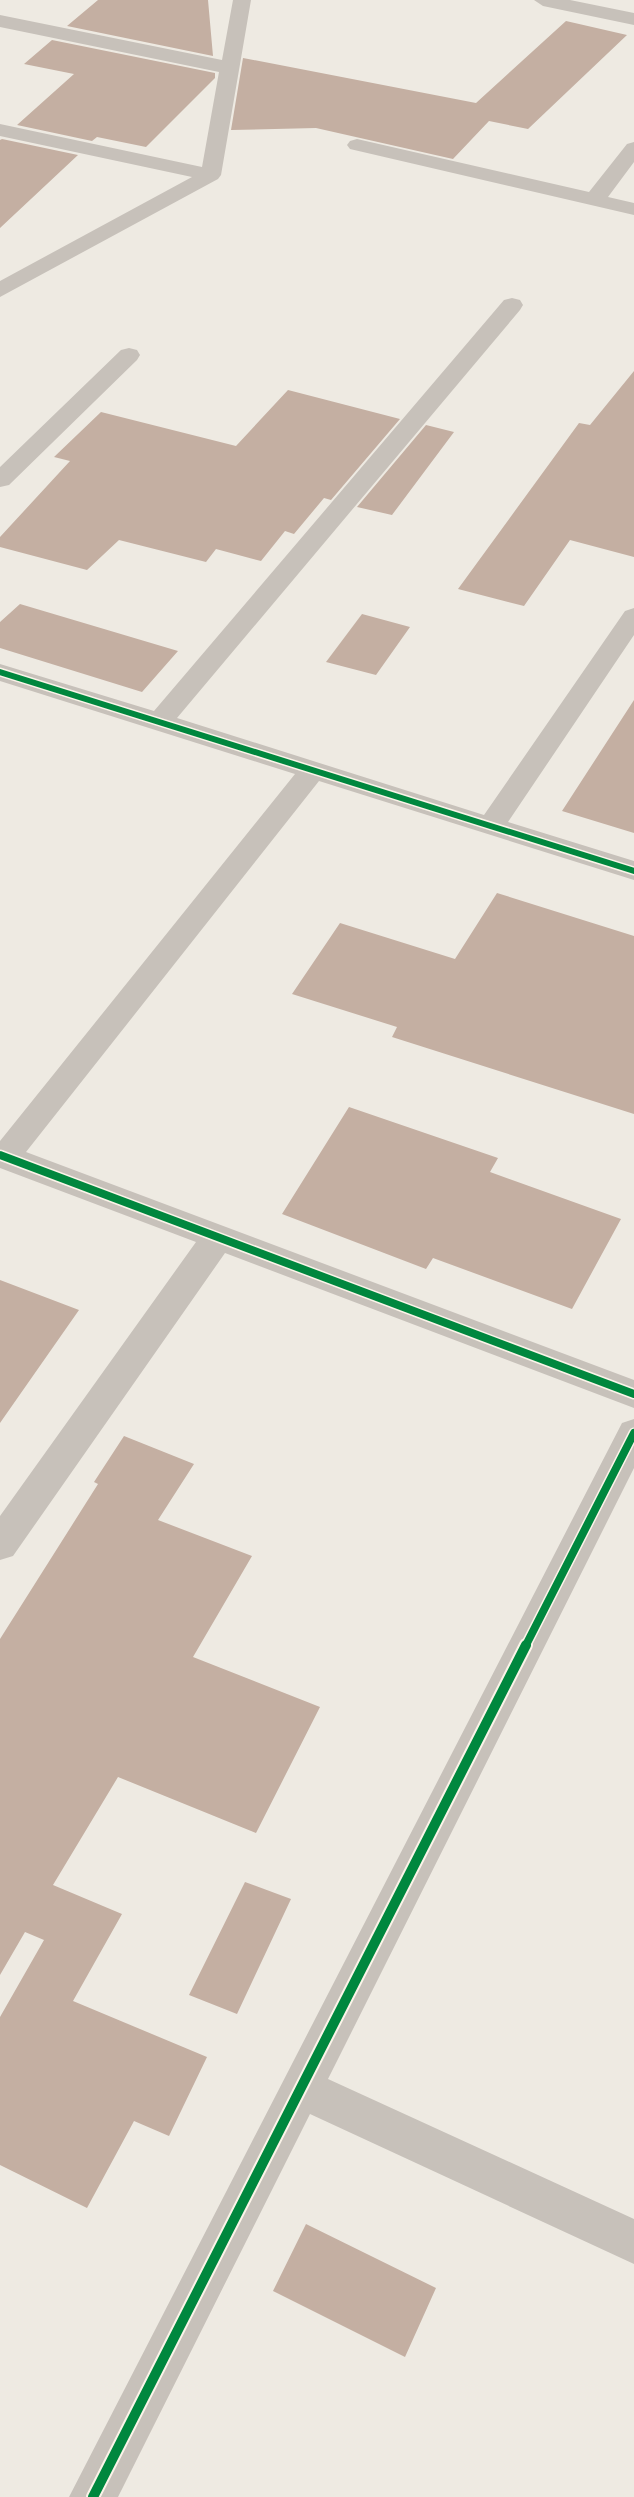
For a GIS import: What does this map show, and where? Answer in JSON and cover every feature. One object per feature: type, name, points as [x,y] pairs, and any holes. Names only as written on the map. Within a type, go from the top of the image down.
[{"type":"street","points":[[211,175],[242,0]]},
{"type":"street","points":[[543,0],[634,19]]},
{"type":"street","points":[[0,21],[230,68]]},
{"type":"street","points":[[0,130],[211,175]]},
{"type":"street","points":[[357,145],[634,209]]},
{"type":"street","points":[[594,200],[634,148]]},
{"type":"street","points":[[0,290],[211,175]]},
{"type":"street","points":[[159,722],[512,305]]},
{"type":"street","points":[[0,480],[129,355]]},
{"type":"street","points":[[491,826],[634,616]]},
{"type":"street","points":[[0,672],[634,871]]},
{"type":"street","points":[[313,770],[3,1156],[634,1394]]},
{"type":"street","points":[[0,1545],[218,1237]]},
{"type":"street","points":[[93,2497],[634,1433]]},
{"type":"street","points":[[301,2088],[634,2242]]},
{"type":"building","points":[[98,0],[208,0],[213,56],[67,26]]},
{"type":"building","points":[[566,21],[627,35],[528,129],[489,121],[453,159],[316,128],[231,130],[243,58],[476,103]]},
{"type":"building","points":[[52,40],[215,73],[215,78],[146,147],[97,137],[92,141],[17,125],[74,74],[24,64]]},
{"type":"building","points":[[0,140],[78,155],[0,228]]},
{"type":"building","points":[[634,371],[634,557],[570,540],[524,606],[458,589],[579,423],[590,425]]},
{"type":"building","points":[[288,390],[400,419],[331,500],[324,498],[294,534],[285,531],[261,561],[216,549],[206,562],[119,540],[87,570],[0,547],[0,537],[70,461],[54,457],[101,412],[236,446]]},
{"type":"building","points":[[426,425],[454,432],[392,515],[357,507]]},
{"type":"building","points":[[20,604],[178,651],[142,692],[0,648],[0,622]]},
{"type":"building","points":[[362,614],[410,627],[376,675],[326,662]]},
{"type":"building","points":[[634,700],[634,833],[562,811]]},
{"type":"building","points":[[497,893],[634,936],[634,1114],[392,1037],[397,1027],[292,994],[340,923],[455,959]]},
{"type":"building","points":[[349,1107],[498,1158],[490,1172],[621,1219],[572,1309],[433,1258],[426,1269],[282,1214]]},
{"type":"building","points":[[0,1280],[79,1310],[0,1423]]},
{"type":"building","points":[[124,1436],[194,1464],[158,1520],[252,1556],[193,1657],[320,1707],[256,1833],[118,1777],[53,1885],[122,1914],[73,2001],[207,2057],[169,2136],[134,2121],[87,2208],[0,2165],[0,2017],[44,1940],[25,1932],[0,1975],[0,1639],[98,1484],[94,1482]]},
{"type":"building","points":[[245,1882],[291,1899],[237,2014],[189,1995]]},
{"type":"building","points":[[306,2224],[436,2288],[405,2357],[273,2291]]},
{"type":"cycle path","points":[[0,672],[634,871]]},
{"type":"cycle path","points":[[0,1155],[634,1394]]},
{"type":"cycle path","points":[[93,2497],[634,1433]]}]
